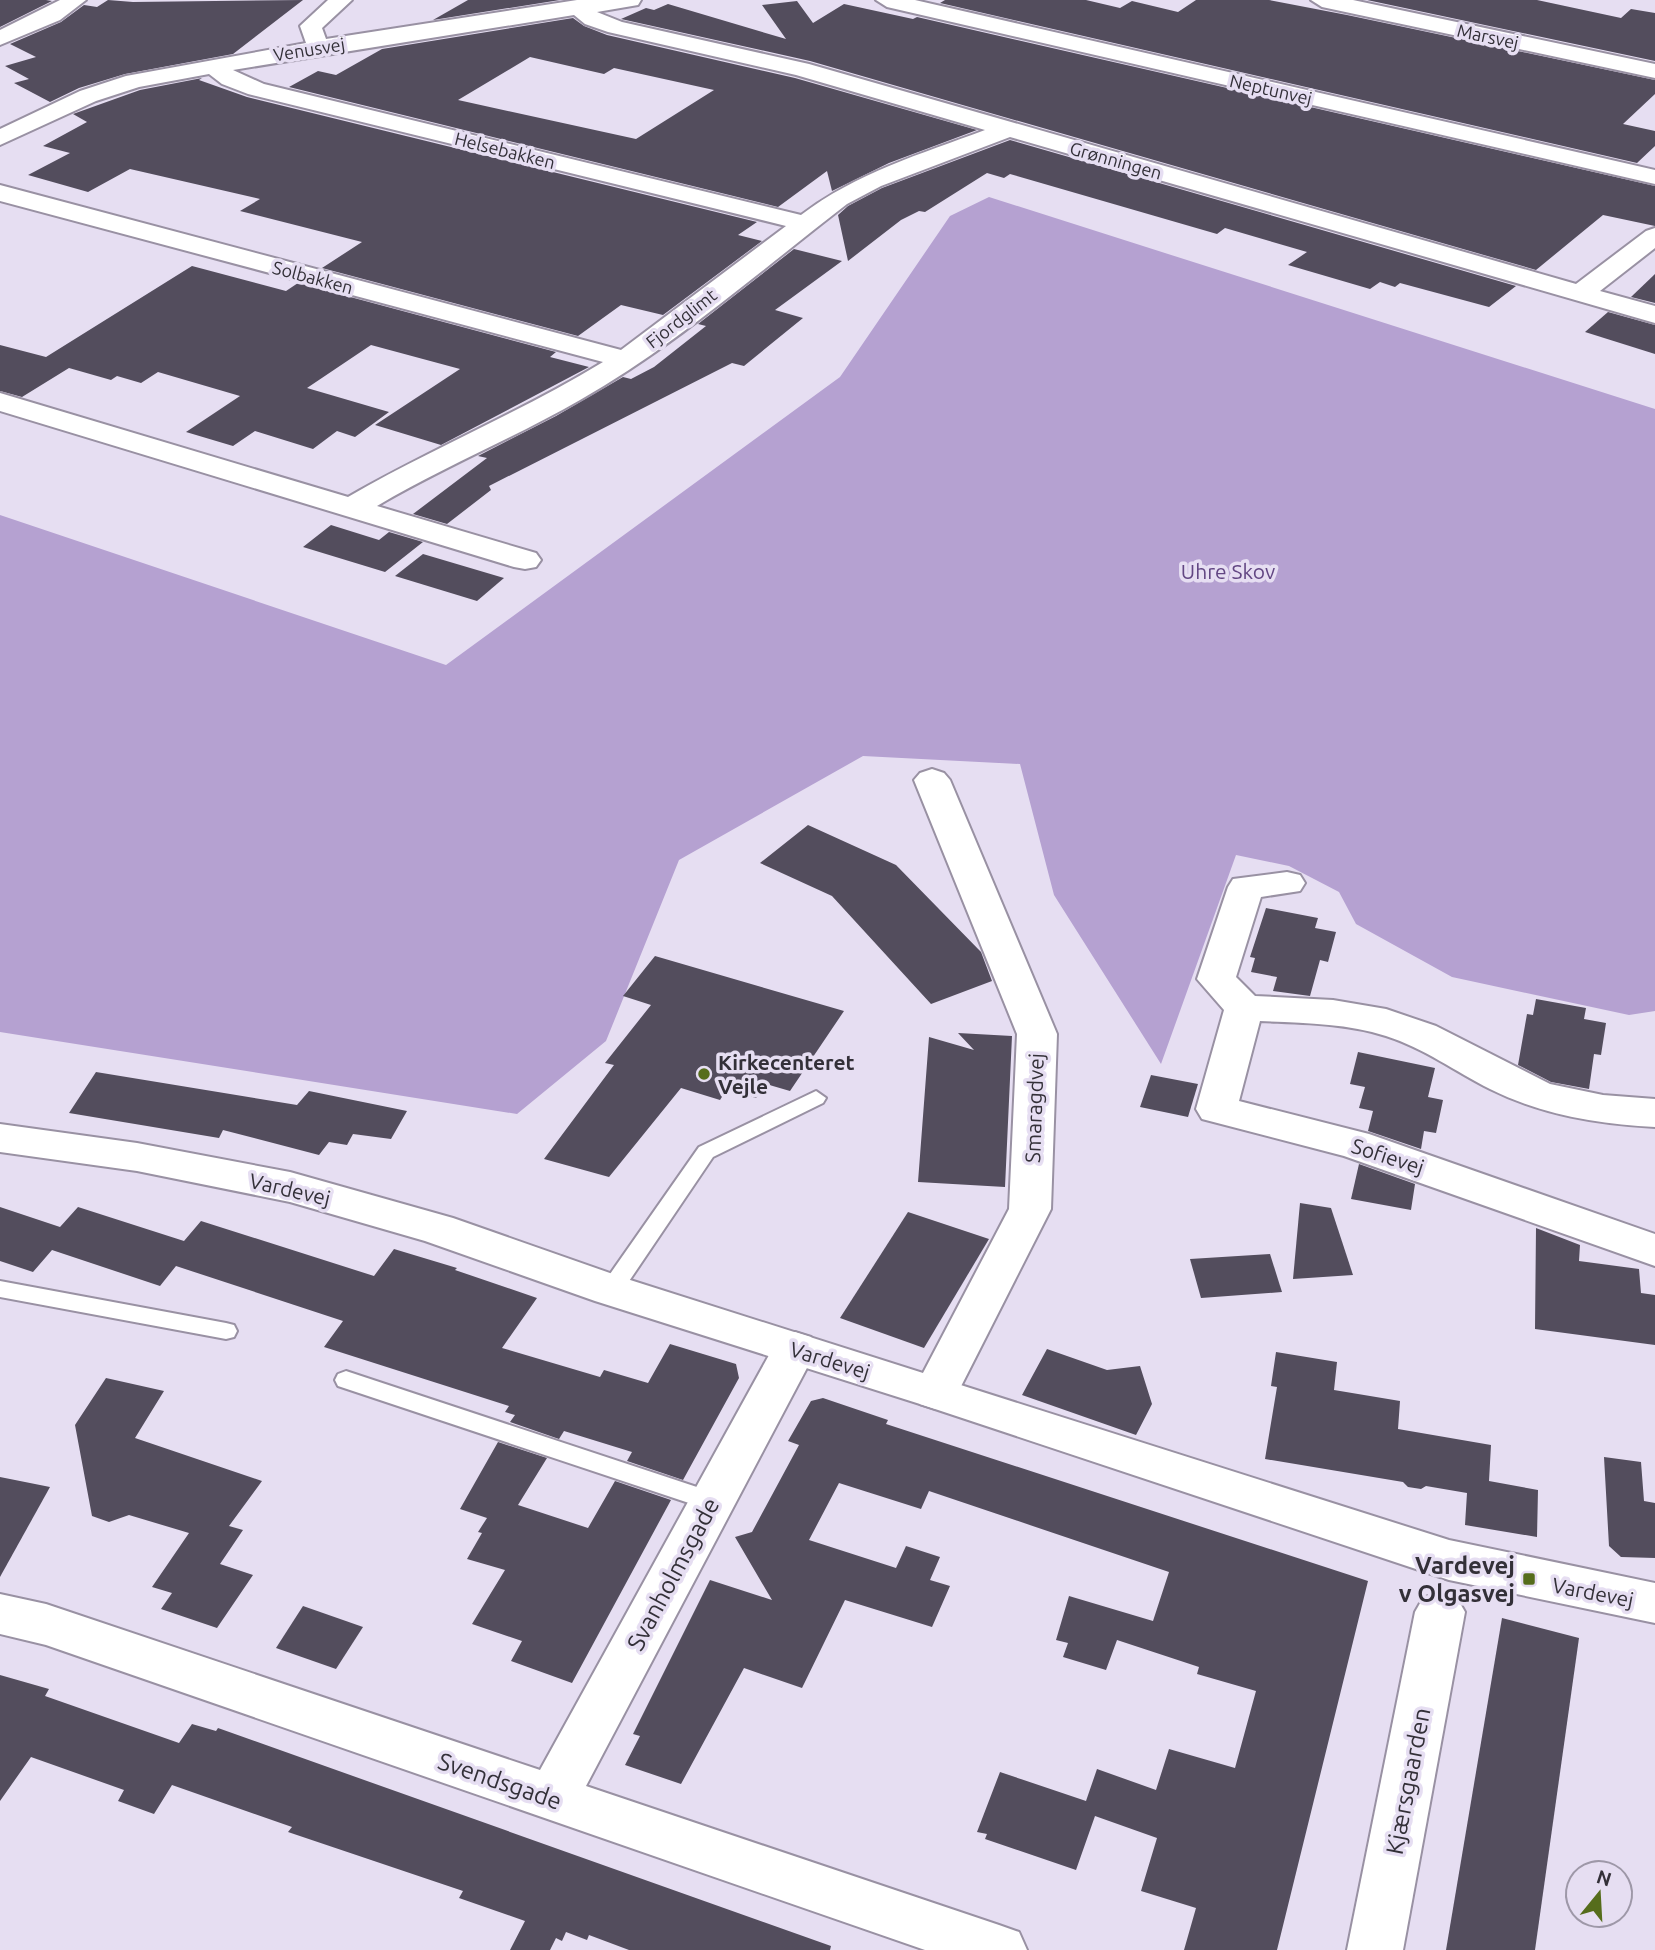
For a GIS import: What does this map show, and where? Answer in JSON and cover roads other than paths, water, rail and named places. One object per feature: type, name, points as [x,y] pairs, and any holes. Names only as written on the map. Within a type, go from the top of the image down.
[{"type":"street","points":[[0,38],[52,15],[75,0]]},
{"type":"street","points":[[320,47],[312,35],[311,26],[341,0]]},
{"type":"street","name":"Venusvej","points":[[0,138],[88,96],[134,81],[320,47],[630,0]]},
{"type":"street","name":"Neptunvej","points":[[887,0],[1655,177]]},
{"type":"street","name":"Marsvej","points":[[1322,0],[1655,71]]},
{"type":"street","name":"Grønningen","points":[[577,7],[593,19],[616,27],[801,69],[1655,315]]},
{"type":"street","name":"Helsebakken","points":[[212,65],[230,79],[256,89],[804,223]]},
{"type":"street","name":"Fjordglimt","points":[[351,508],[411,473],[569,395],[626,360],[804,223],[838,200],[872,181],[1009,129]]},
{"type":"street","name":"Solbakken","points":[[0,193],[626,360]]},
{"type":"street","points":[[1579,294],[1655,236]]},
{"type":"street","points":[[0,402],[525,559]]},
{"type":"street","name":"Smaragdvej","points":[[932,780],[1037,1034],[1030,1209],[936,1392]]},
{"type":"street","points":[[1287,883],[1245,887],[1216,979],[1244,1008],[1331,1012],[1386,1022],[1434,1039],[1520,1087],[1571,1105],[1655,1113]]},
{"type":"street","name":"Sofievej","points":[[1244,1008],[1216,1109],[1354,1144],[1655,1250]]},
{"type":"street","name":"Vardevej","points":[[0,1138],[137,1157],[290,1187],[438,1229],[611,1290],[936,1392],[1449,1560],[1655,1604]]},
{"type":"street","name":"Svanholmsgade","points":[[552,1799],[794,1349]]},
{"type":"street","name":"Kjærsgaarden","points":[[1375,1950],[1440,1612]]},
{"type":"street","name":"Svendsgade","points":[[0,1614],[46,1625],[999,1950]]},
{"type":"lane","points":[[611,1290],[706,1152],[816,1098]]},
{"type":"lane","points":[[0,1289],[226,1331]]},
{"type":"lane","points":[[346,1380],[713,1502]]},
{"type":"place","name":"Kirkecenteret Vejle","points":[[704,1074]]},
{"type":"place","name":"Vardevej v Olgasvej","points":[[1529,1579]]},
{"type":"park label","name":"Uhre Skov","points":[[1228,571]]}]
